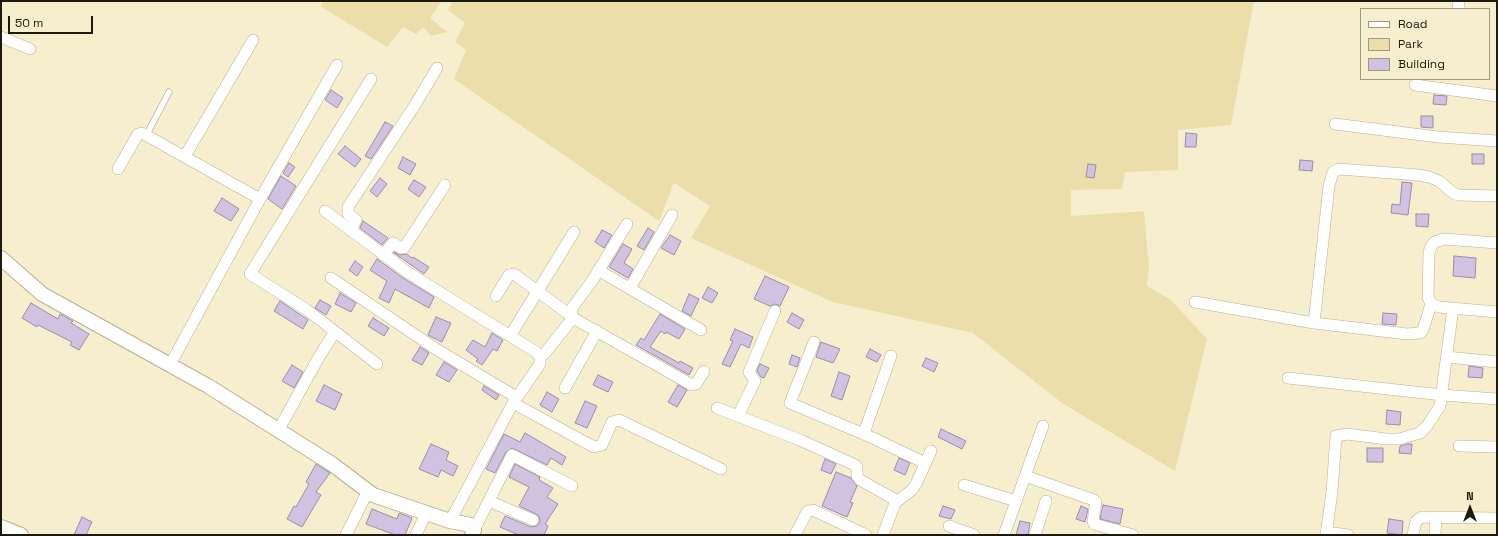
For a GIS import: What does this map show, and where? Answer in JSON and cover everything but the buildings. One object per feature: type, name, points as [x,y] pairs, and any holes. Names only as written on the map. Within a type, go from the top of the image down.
[{"type":"street","points":[[1,37],[30,49]]},
{"type":"street","points":[[185,156],[253,40]]},
{"type":"street","points":[[170,365],[260,199],[337,65]]},
{"type":"street","points":[[351,231],[356,220],[346,212],[348,207],[415,105],[437,68]]},
{"type":"street","points":[[371,79],[250,270],[252,276],[307,310],[334,333],[377,364]]},
{"type":"street","points":[[1415,85],[1497,96]]},
{"type":"street","points":[[1335,124],[1438,137],[1497,141]]},
{"type":"street","points":[[118,169],[138,134],[142,132],[260,199]]},
{"type":"street","points":[[1314,323],[1329,186],[1333,172],[1339,169],[1429,177],[1439,181],[1458,195],[1497,196]]},
{"type":"street","points":[[383,255],[393,243],[401,248],[404,248],[445,185]]},
{"type":"street","points":[[325,211],[407,272],[536,352],[540,356],[540,364],[515,400],[450,521]]},
{"type":"street","points":[[630,288],[672,216]]},
{"type":"street","points":[[540,356],[545,353],[571,317],[572,308],[627,224]]},
{"type":"street","points":[[510,336],[574,232]]},
{"type":"street","points":[[1195,302],[1314,323],[1416,334],[1423,330],[1430,304],[1428,297],[1429,252],[1432,245],[1435,242],[1444,239],[1497,243]]},
{"type":"street","points":[[1,258],[42,294],[208,386],[332,464],[368,491],[383,500],[450,521],[471,525],[473,532]]},
{"type":"street","points":[[598,270],[701,330]]},
{"type":"street","points":[[496,296],[512,274],[514,274],[571,317],[657,367],[692,385],[696,384],[704,371]]},
{"type":"street","points":[[331,278],[515,400],[594,447],[602,445],[612,422],[619,420],[721,469]]},
{"type":"street","points":[[1430,304],[1453,308],[1497,312]]},
{"type":"street","points":[[1348,535],[1326,533],[1332,492],[1336,436],[1347,434],[1386,439],[1399,439],[1420,434],[1436,415],[1442,395],[1453,308]]},
{"type":"street","points":[[738,416],[755,381],[749,372],[775,311]]},
{"type":"street","points":[[565,388],[597,331]]},
{"type":"street","points":[[278,431],[334,333]]},
{"type":"street","points":[[814,342],[790,403],[864,434],[925,463]]},
{"type":"street","points":[[864,434],[891,356]]},
{"type":"street","points":[[1447,357],[1497,362]]},
{"type":"street","points":[[1288,378],[1442,395],[1497,399]]},
{"type":"street","points":[[717,408],[800,440],[855,465],[857,468],[857,476],[860,480],[891,496],[896,503]]},
{"type":"street","points":[[1004,535],[1043,426]]},
{"type":"street","points":[[1459,446],[1497,447]]},
{"type":"street","points":[[883,535],[896,503],[912,490],[931,451]]},
{"type":"street","points":[[473,532],[512,454],[572,486]]},
{"type":"street","points":[[1025,476],[1094,500],[1096,502],[1093,521],[1094,524],[1133,535]]},
{"type":"street","points":[[964,485],[1016,501]]},
{"type":"street","points":[[346,535],[368,491]]},
{"type":"street","points":[[489,501],[533,520]]},
{"type":"street","points":[[1035,535],[1046,501]]},
{"type":"street","points":[[794,535],[807,512],[813,510],[866,535]]},
{"type":"street","points":[[416,535],[426,513]]},
{"type":"street","points":[[1413,535],[1416,521],[1422,517],[1497,518]]},
{"type":"street","points":[[1435,535],[1436,517]]},
{"type":"street","points":[[949,526],[974,535]]},
{"type":"street","points":[[1,527],[21,535]]},
{"type":"lane","points":[[147,134],[169,92]]},
{"type":"green space","points":[[324,1],[442,1],[430,18],[447,32],[431,36],[423,27],[416,34],[403,27],[387,47],[320,6]]},
{"type":"green space","points":[[453,1],[1254,1],[1231,125],[1178,130],[1178,170],[1125,172],[1122,189],[1071,190],[1071,216],[1144,211],[1149,267],[1147,286],[1171,300],[1207,339],[1175,471],[1062,403],[973,333],[833,302],[691,238],[710,206],[674,183],[659,221],[454,79],[466,50],[455,42],[465,23],[448,10]]}]
